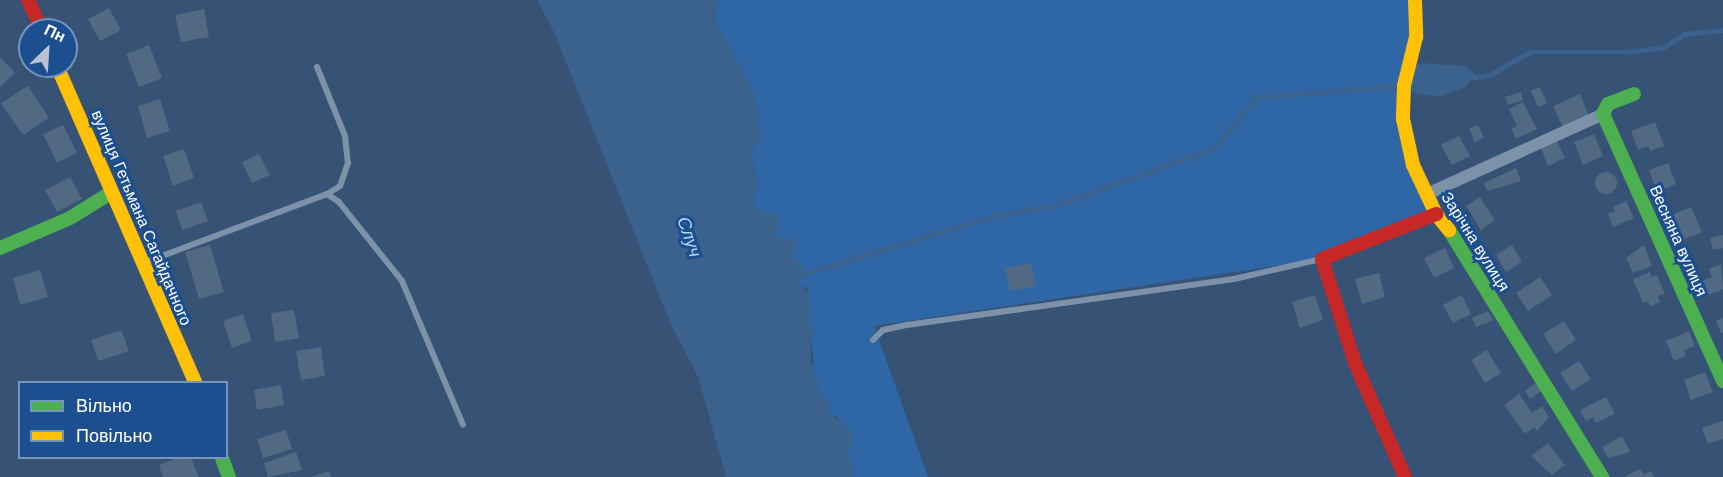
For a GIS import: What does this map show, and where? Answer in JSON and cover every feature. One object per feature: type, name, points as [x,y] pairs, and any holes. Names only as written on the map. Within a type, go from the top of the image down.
[{"type":"street","points":[[28,0],[36,18]]},
{"type":"street","name":"Зарічна вулиця","points":[[1414,0],[1416,37],[1404,86],[1403,118],[1406,143],[1426,194],[1436,214],[1455,238],[1602,477]]},
{"type":"street","name":"вулиця Гетьмана Сагайдачного","points":[[62,78],[195,381]]},
{"type":"street","points":[[1426,194],[1603,114],[1608,104],[1634,94]]},
{"type":"street","name":"Весняна вулиця","points":[[1603,114],[1723,381]]},
{"type":"street","points":[[0,248],[70,218],[112,192]]},
{"type":"street","points":[[1405,477],[1355,363],[1322,259],[1436,214]]},
{"type":"street","points":[[222,459],[229,477]]},
{"type":"lane","points":[[143,263],[327,194],[340,186],[348,163],[345,136],[317,67]]},
{"type":"lane","points":[[327,194],[339,202],[402,281],[463,425]]},
{"type":"lane","points":[[873,340],[883,330],[908,325],[1234,279],[1322,259]]},
{"type":"shaded area","points":[[717,0],[1415,0],[1403,119],[1436,214],[1322,259],[874,326],[928,477],[854,477],[838,418],[830,414],[828,403],[816,388],[818,382],[811,368],[814,362],[807,318],[808,289],[796,283],[791,255],[793,249],[777,236],[772,216],[758,210],[753,202],[758,183],[751,153],[762,137],[756,120],[759,114],[752,90],[715,21]]},
{"type":"water","name":"Случ","points":[[537,0],[717,0],[715,21],[752,90],[759,114],[756,120],[762,137],[751,153],[758,184],[753,202],[758,210],[779,216],[777,236],[795,241],[798,247],[791,255],[805,268],[794,277],[810,295],[808,301],[812,313],[807,318],[814,332],[810,340],[811,368],[818,382],[816,388],[828,403],[830,414],[850,430],[854,441],[846,451],[853,465],[854,477],[726,477],[698,377],[671,325],[554,32]]},
{"type":"water","points":[[1422,63],[1465,66],[1475,74],[1466,87],[1439,97],[1411,92],[1413,66]]},
{"type":"building","points":[[109,8],[121,30],[100,41],[88,19]]},
{"type":"building","points":[[204,9],[209,37],[181,42],[175,15]]},
{"type":"building","points":[[149,45],[162,78],[139,87],[126,54]]},
{"type":"building","points":[[0,57],[15,73],[0,87]]},
{"type":"building","points":[[28,86],[49,118],[23,135],[1,103]]},
{"type":"building","points":[[1540,87],[1547,103],[1538,107],[1531,91]]},
{"type":"building","points":[[1521,92],[1523,100],[1508,105],[1505,97]]},
{"type":"building","points":[[1580,94],[1589,116],[1563,128],[1553,106]]},
{"type":"building","points":[[160,99],[170,131],[147,138],[138,106]]},
{"type":"building","points":[[1523,102],[1537,129],[1516,139],[1511,129],[1517,126],[1509,109]]},
{"type":"building","points":[[1655,122],[1664,146],[1650,151],[1648,146],[1638,150],[1631,131]]},
{"type":"building","points":[[63,125],[77,153],[57,163],[43,134]]},
{"type":"building","points":[[1478,125],[1484,138],[1475,142],[1469,128]]},
{"type":"building","points":[[1594,134],[1603,156],[1583,165],[1574,142]]},
{"type":"building","points":[[1459,136],[1470,156],[1452,165],[1441,145]]},
{"type":"building","points":[[1557,141],[1565,158],[1548,166],[1541,148]]},
{"type":"building","points":[[184,149],[194,178],[173,186],[163,156]]},
{"type":"building","points":[[259,154],[270,175],[252,183],[242,162]]},
{"type":"building","points":[[1668,163],[1676,184],[1657,192],[1649,170]]},
{"type":"building","points":[[1516,168],[1521,181],[1487,191],[1484,183]]},
{"type":"building","points":[[1606,172],[1616,179],[1617,183],[1610,193],[1606,194],[1596,187],[1595,183],[1602,173]]},
{"type":"building","points":[[70,177],[82,199],[57,212],[45,190]]},
{"type":"building","points":[[1480,197],[1495,220],[1481,230],[1466,206]]},
{"type":"building","points":[[1626,201],[1634,218],[1613,227],[1608,214],[1615,212],[1613,207]]},
{"type":"building","points":[[201,202],[208,221],[182,230],[176,211]]},
{"type":"building","points":[[1691,207],[1702,232],[1680,241],[1669,216]]},
{"type":"building","points":[[1723,235],[1723,248],[1713,250],[1710,238]]},
{"type":"building","points":[[210,245],[224,292],[199,299],[185,252]]},
{"type":"building","points":[[1512,245],[1522,262],[1506,272],[1496,255]]},
{"type":"building","points":[[1644,245],[1652,266],[1633,273],[1626,258]]},
{"type":"building","points":[[1445,248],[1454,268],[1434,278],[1424,258]]},
{"type":"building","points":[[1031,263],[1036,286],[1010,291],[1005,268]]},
{"type":"building","points":[[1721,264],[1723,289],[1704,297],[1699,282],[1712,277],[1709,269]]},
{"type":"building","points":[[40,270],[48,297],[20,305],[13,278]]},
{"type":"building","points":[[1650,272],[1652,277],[1657,275],[1665,294],[1658,296],[1660,302],[1650,306],[1648,301],[1643,303],[1633,279]]},
{"type":"building","points":[[1379,273],[1385,297],[1362,304],[1355,279]]},
{"type":"building","points":[[1540,277],[1552,295],[1528,311],[1516,293]]},
{"type":"building","points":[[1315,295],[1323,320],[1300,328],[1292,302]]},
{"type":"building","points":[[1462,295],[1471,314],[1453,323],[1443,305]]},
{"type":"building","points":[[294,310],[299,338],[275,342],[271,313]]},
{"type":"building","points":[[1488,311],[1493,320],[1476,327],[1472,318]]},
{"type":"building","points":[[243,314],[252,341],[232,348],[223,321]]},
{"type":"building","points":[[1723,318],[1723,333],[1721,333],[1716,321]]},
{"type":"building","points":[[1564,321],[1576,340],[1556,354],[1543,334]]},
{"type":"building","points":[[121,330],[129,351],[98,361],[91,340]]},
{"type":"building","points":[[1689,331],[1695,346],[1684,350],[1686,356],[1674,361],[1666,341]]},
{"type":"building","points":[[321,347],[325,376],[301,380],[296,351]]},
{"type":"building","points":[[1487,350],[1501,373],[1485,383],[1471,360]]},
{"type":"building","points":[[1579,361],[1591,379],[1572,391],[1560,373]]},
{"type":"building","points":[[1705,372],[1713,392],[1691,400],[1684,380]]},
{"type":"building","points":[[1538,381],[1544,389],[1530,399],[1525,391]]},
{"type":"building","points":[[281,385],[284,405],[257,410],[254,390]]},
{"type":"building","points":[[1519,394],[1532,413],[1542,406],[1549,417],[1537,431],[1534,427],[1525,434],[1504,405]]},
{"type":"building","points":[[1606,397],[1615,414],[1596,423],[1593,417],[1586,421],[1580,410]]},
{"type":"building","points":[[1723,421],[1723,439],[1708,444],[1702,428]]},
{"type":"building","points":[[286,430],[292,449],[263,458],[257,439]]},
{"type":"building","points":[[1622,436],[1630,452],[1608,458],[1602,447]]},
{"type":"building","points":[[1548,443],[1565,465],[1552,475],[1531,456]]},
{"type":"building","points":[[296,452],[302,470],[268,477],[264,463]]},
{"type":"building","points":[[174,459],[191,459],[199,477],[163,477],[159,465]]},
{"type":"building","points":[[1640,469],[1644,475],[1651,471],[1654,477],[1624,477]]},
{"type":"building","points":[[329,471],[331,477],[311,477]]},
{"type":"waterway","points":[[1469,78],[1490,75],[1530,52],[1626,52],[1664,47],[1685,34],[1723,30]]},
{"type":"waterway","points":[[794,277],[993,216],[1054,206],[1215,148],[1256,97],[1397,86]]},
{"type":"traffic: fast","points":[[1634,94],[1608,104],[1603,114],[1723,381]]},
{"type":"traffic: fast","points":[[0,248],[70,218],[112,192]]},
{"type":"traffic: fast","points":[[1449,230],[1602,477]]},
{"type":"traffic: fast","points":[[222,459],[229,477]]},
{"type":"traffic: slow","points":[[1415,0],[1416,37],[1404,86],[1403,119],[1413,165],[1436,214],[1449,230]]},
{"type":"traffic: slow","points":[[62,78],[195,381]]},
{"type":"traffic: jam","points":[[28,0],[36,18]]},
{"type":"traffic: jam","points":[[1405,477],[1355,363],[1322,259],[1436,214]]}]
